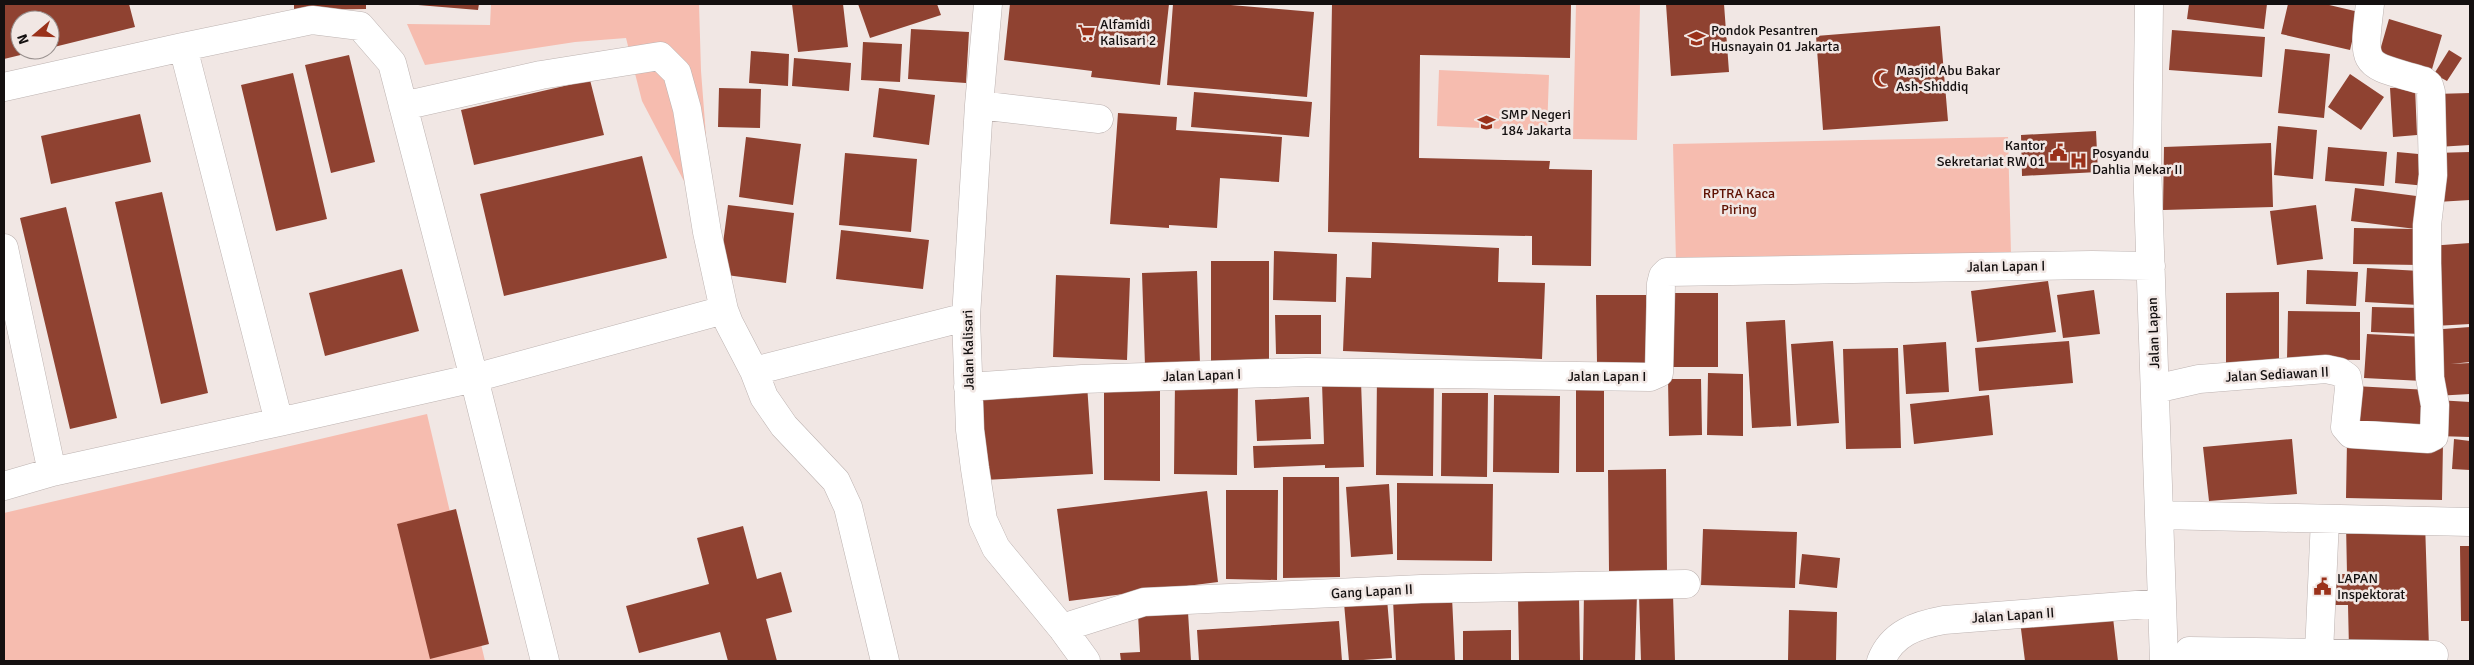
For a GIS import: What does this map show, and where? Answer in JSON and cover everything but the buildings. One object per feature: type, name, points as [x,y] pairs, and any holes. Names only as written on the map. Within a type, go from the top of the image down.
[{"type":"street","name":"Jalan Kalisari","points":[[988,4],[979,105],[966,317],[968,387],[975,469],[984,520],[989,536],[1006,562],[1062,628],[1086,661]]},
{"type":"street","name":"Jalan Lapan","points":[[2149,4],[2147,163],[2164,661]]},
{"type":"street","name":"Jalan Sediawan II","points":[[2155,390],[2199,379],[2326,370],[2340,372],[2347,377],[2349,383],[2345,428],[2347,432],[2355,435],[2431,438],[2434,436],[2435,405],[2430,362],[2427,272],[2427,225],[2433,175],[2431,92],[2429,85],[2374,66],[2368,56],[2365,45],[2370,4]]},
{"type":"street","points":[[4,87],[312,20],[360,26],[392,63],[474,378],[544,661]]},
{"type":"street","points":[[183,47],[278,422]]},
{"type":"street","points":[[403,106],[541,75],[660,56],[677,73],[687,109],[707,232],[724,310],[764,396],[784,426],[836,481],[844,498],[885,661]]},
{"type":"street","points":[[979,105],[1099,118]]},
{"type":"street","points":[[4,248],[52,472]]},
{"type":"street","name":"Jalan Lapan I","points":[[968,387],[1082,379],[1307,372],[1650,377],[1659,372],[1661,284],[1663,276],[1667,272],[2092,265],[2151,266]]},
{"type":"street","points":[[4,486],[52,472],[474,378],[724,310]]},
{"type":"street","points":[[754,371],[966,317]]},
{"type":"street","points":[[2159,514],[2470,522]]},
{"type":"street","points":[[2320,653],[2325,519]]},
{"type":"street","name":"Gang Lapan II","points":[[1062,628],[1144,602],[1421,589],[1686,584]]},
{"type":"street","name":"Jalan Lapan II","points":[[1881,661],[1890,644],[1898,637],[1925,624],[1944,620],[2162,603]]},
{"type":"street","points":[[2189,650],[2434,655]]},
{"type":"green space","points":[[491,4],[699,4],[701,71],[710,188],[686,185],[642,101],[626,38],[575,42],[425,65],[407,24],[490,25]]},
{"type":"green space","points":[[1576,4],[1640,4],[1637,140],[1573,139]]},
{"type":"green space","points":[[1439,70],[1549,75],[1547,131],[1437,126]]},
{"type":"green space","name":"RPTRA Kaca Piring","points":[[2008,137],[2011,254],[1676,261],[1673,144]]},
{"type":"green space","points":[[427,414],[485,661],[4,661],[4,513]]},
{"type":"place","name":"Alfamidi Kalisari 2","points":[[1086,32]]},
{"type":"place","name":"Pondok Pesantren Husnayain 01 Jakarta","points":[[1697,38]]},
{"type":"place","name":"Masjid Abu Bakar Ash-Shiddiq","points":[[1882,78]]},
{"type":"place","name":"SMP Negeri 184 Jakarta","points":[[1487,122]]},
{"type":"place","name":"Kantor Sekretariat RW 01","points":[[2059,153]]},
{"type":"place","name":"Posyandu Dahlia Mekar II","points":[[2078,161]]},
{"type":"place","name":"LAPAN Inspektorat","points":[[2323,586]]}]
